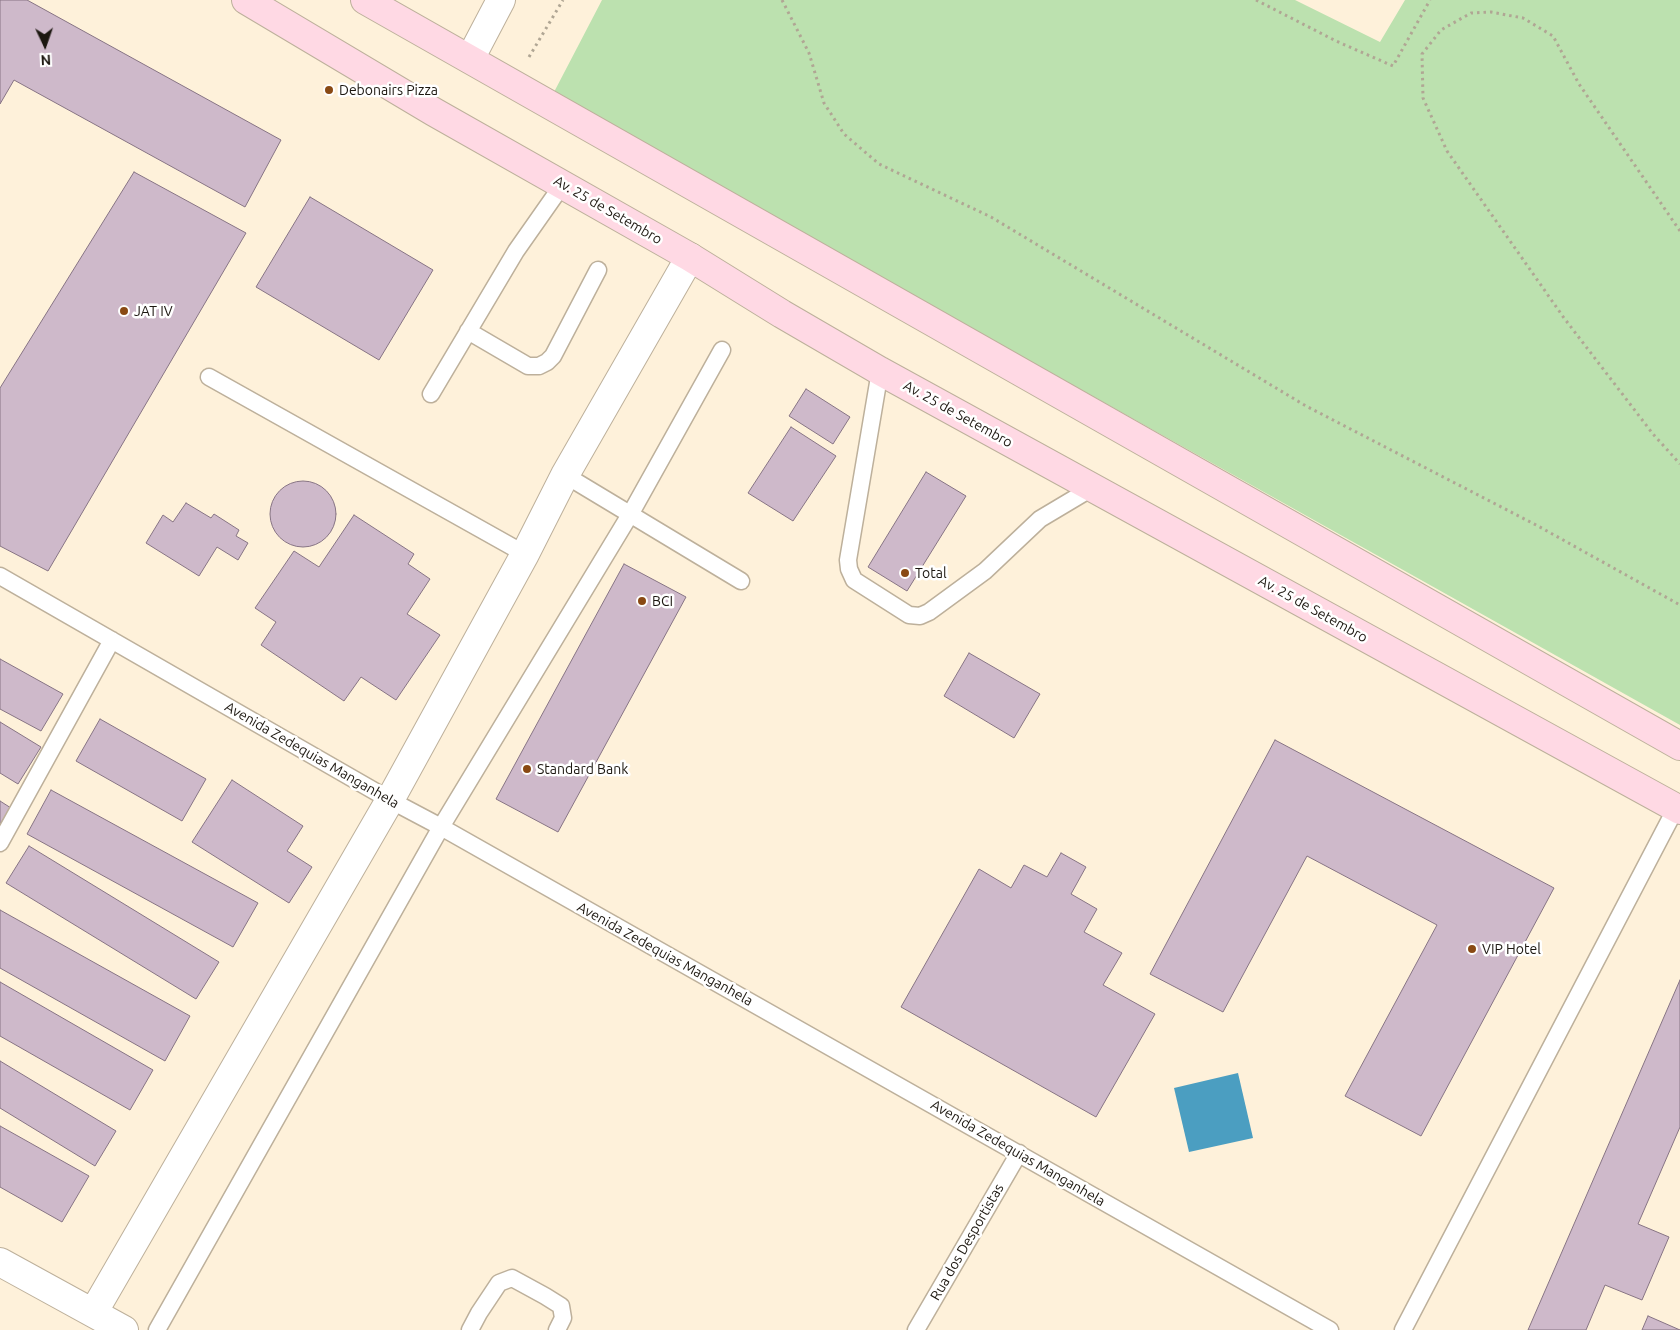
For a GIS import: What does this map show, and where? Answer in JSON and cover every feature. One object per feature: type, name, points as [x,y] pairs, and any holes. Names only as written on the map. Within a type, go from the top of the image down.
[{"type":"main road","name":"Av. 25 de Setembro","points":[[246,0],[434,112],[690,257],[782,314],[880,371],[1678,809]]},
{"type":"main road","points":[[365,0],[1680,746]]},
{"type":"street","points":[[470,59],[501,0]]},
{"type":"street","points":[[93,1313],[390,800],[525,554],[565,475],[690,257]]},
{"type":"street","points":[[0,1262],[124,1330]]},
{"type":"lane","points":[[431,394],[516,251],[563,184]]},
{"type":"lane","points":[[468,332],[528,366],[539,366],[547,362],[552,356],[598,270]]},
{"type":"lane","points":[[157,1330],[441,827],[631,513],[722,350]]},
{"type":"lane","points":[[880,371],[848,560],[849,570],[854,580],[909,615],[920,616],[929,612],[986,571],[1040,519],[1092,488]]},
{"type":"lane","points":[[209,377],[525,554]]},
{"type":"lane","points":[[565,475],[741,581]]},
{"type":"lane","name":"Avenida Zedequias Manganhela","points":[[0,576],[390,800],[441,827],[1330,1330]]},
{"type":"lane","points":[[0,843],[112,640]]},
{"type":"lane","points":[[1403,1330],[1678,809]]},
{"type":"lane","name":"Rua dos Desportistas","points":[[916,1330],[1019,1153]]},
{"type":"lane","points":[[470,1330],[499,1283],[512,1278],[561,1306],[563,1318],[557,1330]]},
{"type":"path","points":[[513,84],[563,0]]},
{"type":"path","points":[[777,0],[782,1],[808,53],[824,103],[844,134],[879,164],[991,217],[1306,406],[1538,526],[1680,605]]},
{"type":"path","points":[[1256,0],[1336,41],[1393,66],[1430,0]]},
{"type":"path","points":[[1680,231],[1579,84],[1553,36],[1523,18],[1491,12],[1471,13],[1441,30],[1422,54],[1423,98],[1447,151],[1564,318],[1653,434],[1680,464]]},
{"type":"green space","points":[[602,0],[1295,0],[1380,42],[1405,0],[1680,0],[1680,725],[553,94]]},
{"type":"water","points":[[1238,1073],[1253,1138],[1189,1152],[1174,1088]]},
{"type":"building","points":[[0,0],[27,0],[281,140],[245,207],[14,80],[0,104]]},
{"type":"building","name":"JAT IV","points":[[134,172],[246,233],[48,571],[0,546],[0,388]]},
{"type":"building","points":[[310,197],[433,270],[379,360],[256,287]]},
{"type":"building","points":[[806,389],[850,417],[833,444],[789,416]]},
{"type":"building","points":[[791,427],[836,456],[793,521],[748,493]]},
{"type":"building","points":[[926,472],[966,496],[907,591],[868,567]]},
{"type":"building","points":[[297,481],[309,481],[321,486],[331,496],[336,508],[334,527],[321,542],[309,547],[297,547],[285,542],[275,532],[270,520],[270,508],[275,496],[285,486]]},
{"type":"building","points":[[186,503],[211,518],[214,514],[239,530],[236,536],[248,543],[238,560],[217,547],[199,576],[146,543],[163,515],[173,522]]},
{"type":"building","points":[[354,515],[414,554],[408,564],[430,579],[407,614],[440,635],[396,700],[361,677],[344,701],[261,645],[276,622],[255,608],[294,551],[319,567]]},
{"type":"building","points":[[624,564],[686,597],[558,832],[496,799]]},
{"type":"building","points":[[969,653],[1040,694],[1014,738],[944,696]]},
{"type":"building","points":[[0,659],[63,694],[41,731],[0,709]]},
{"type":"building","points":[[100,719],[206,779],[182,821],[76,761]]},
{"type":"building","points":[[0,722],[41,747],[18,784],[0,773]]},
{"type":"building","name":"VIP Hotel","points":[[1275,740],[1554,888],[1421,1136],[1345,1096],[1437,925],[1307,856],[1223,1012],[1150,974]]},
{"type":"building","points":[[232,780],[303,826],[287,851],[312,867],[289,903],[192,842]]},
{"type":"building","points":[[51,790],[258,903],[233,947],[27,834]]},
{"type":"building","points":[[0,801],[11,808],[0,824]]},
{"type":"building","points":[[29,846],[219,962],[196,999],[6,883]]},
{"type":"building","points":[[1061,853],[1086,867],[1071,894],[1097,909],[1084,932],[1122,953],[1103,985],[1155,1014],[1096,1117],[901,1007],[979,869],[1011,888],[1024,865],[1047,877]]},
{"type":"building","points":[[0,910],[190,1016],[165,1061],[0,968]]},
{"type":"building","points":[[1680,980],[1680,1127],[1638,1224],[1669,1237],[1642,1300],[1605,1285],[1586,1330],[1528,1330]]},
{"type":"building","points":[[0,982],[153,1070],[130,1110],[0,1036]]},
{"type":"building","points":[[0,1061],[116,1131],[95,1166],[0,1108]]},
{"type":"building","points":[[0,1126],[89,1176],[62,1222],[0,1187]]},
{"type":"building","points":[[1648,1316],[1680,1330],[1642,1330]]},
{"type":"place","name":"Debonairs Pizza","points":[[329,90]]},
{"type":"place","name":"JAT IV","points":[[124,311]]},
{"type":"place","name":"Total","points":[[905,573]]},
{"type":"place","name":"BCI","points":[[642,601]]},
{"type":"place","name":"Standard Bank","points":[[527,769]]},
{"type":"place","name":"VIP Hotel","points":[[1472,949]]}]
